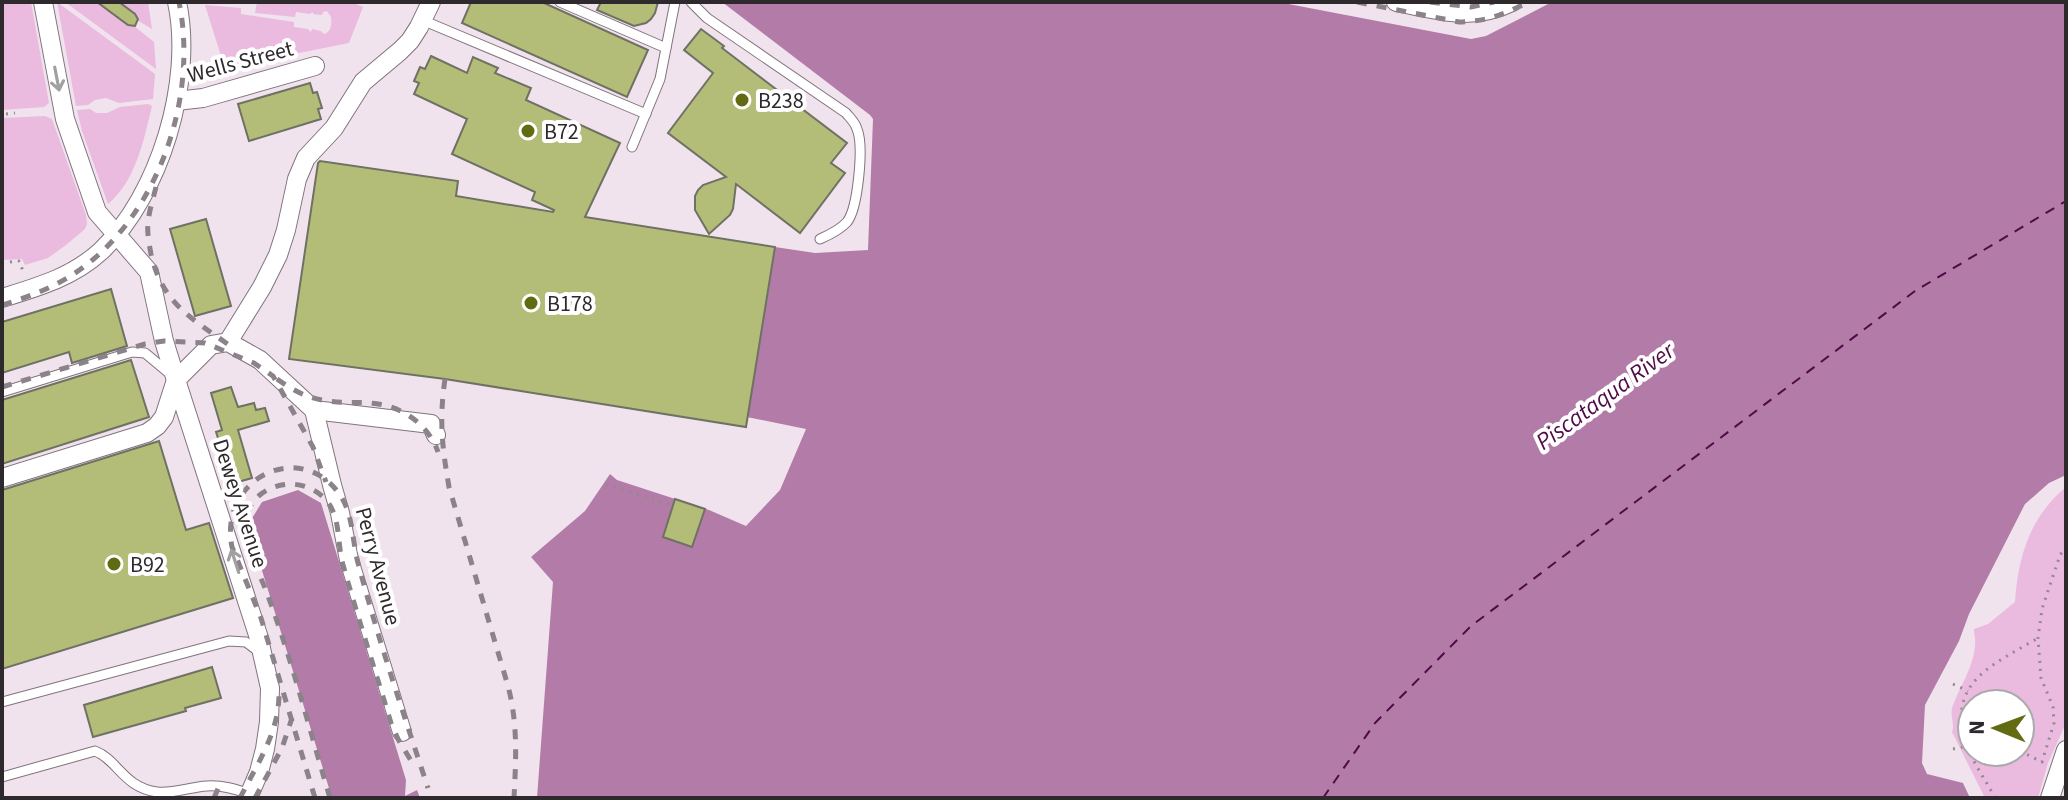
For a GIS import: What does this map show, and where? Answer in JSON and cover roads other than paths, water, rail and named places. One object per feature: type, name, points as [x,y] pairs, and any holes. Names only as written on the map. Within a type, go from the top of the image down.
[{"type":"street","name":"Dewey Avenue","points":[[43,2],[65,119],[97,212],[149,272],[164,341],[258,635],[270,688],[269,722],[263,758],[249,796]]},
{"type":"street","points":[[2,298],[52,282],[101,251],[142,194],[156,166],[176,101],[182,44],[177,2]]},
{"type":"street","points":[[228,342],[278,255],[297,179],[306,158],[334,128],[363,82],[410,41],[431,2]]},
{"type":"street","points":[[1396,2],[1472,14],[1511,2]]},
{"type":"street","name":"Wells Street","points":[[176,101],[203,98],[315,66]]},
{"type":"street","points":[[2,478],[147,433],[164,417],[176,380],[211,345],[228,342],[260,360],[314,410],[431,424],[436,435]]},
{"type":"street","name":"Perry Avenue","points":[[314,410],[349,560],[402,732]]},
{"type":"street","points":[[2056,792],[2066,750]]},
{"type":"lane","points":[[560,2],[666,48]]},
{"type":"lane","points":[[632,147],[660,79],[675,2]]},
{"type":"lane","points":[[691,2],[707,18],[846,113],[854,123],[860,150],[853,210],[846,224],[820,239]]},
{"type":"lane","points":[[422,20],[646,114]]},
{"type":"lane","points":[[2,392],[132,352],[140,352],[153,359],[176,380]]},
{"type":"lane","points":[[2,702],[229,641],[246,642],[263,657]]},
{"type":"lane","points":[[2,777],[95,751],[127,779],[146,789],[157,792],[219,786],[249,796]]},
{"type":"water","name":"Piscataqua River","points":[[722,2],[1278,2],[1471,39],[1486,36],[1552,2],[2066,2],[2066,475],[2049,483],[2025,504],[1925,705],[1922,763],[1927,774],[1963,783],[1970,798],[537,798],[553,582],[531,557],[585,511],[610,474],[617,480],[709,510],[746,526],[780,490],[806,429],[747,417],[775,247],[815,253],[868,250],[873,119]]},
{"type":"water","points":[[298,490],[321,503],[406,780],[405,796],[417,790],[420,798],[332,798],[248,525],[262,502]]},
{"type":"railway","points":[[2,305],[45,289],[85,266],[112,242],[153,181],[168,147],[178,111],[184,37],[179,2]]},
{"type":"railway","points":[[1357,2],[1459,22],[1495,16],[1528,2]]},
{"type":"railway","points":[[1430,2],[1471,7],[1494,2]]},
{"type":"railway","points":[[156,187],[149,214],[148,235],[162,285],[180,308],[229,345]]},
{"type":"railway","points":[[2,387],[145,344],[164,341],[205,343],[254,363],[273,376],[313,447],[326,482]]},
{"type":"railway","points":[[277,379],[316,399],[378,404],[398,410],[422,426],[438,452]]},
{"type":"railway","points":[[445,379],[442,420],[449,487],[511,700],[516,742],[514,798]]},
{"type":"railway","points":[[315,798],[261,618],[232,547],[231,523],[237,502],[250,485],[266,474],[285,468],[305,469],[324,478],[344,502],[373,617],[428,788]]},
{"type":"railway","points":[[330,798],[283,640],[244,539],[243,526],[248,511],[257,498],[269,489],[286,484],[304,486],[320,494],[331,508],[337,524],[343,565],[391,723],[413,764]]},
{"type":"railway","points":[[240,798],[271,735],[279,694]]},
{"type":"railway","points":[[255,798],[282,748],[292,718]]},
{"type":"railway","points":[[214,798],[220,784]]},
{"type":"place","name":"B238","points":[[742,100]]},
{"type":"place","name":"B72","points":[[528,131]]},
{"type":"place","name":"B178","points":[[531,303]]},
{"type":"place","name":"B92","points":[[114,564]]}]
